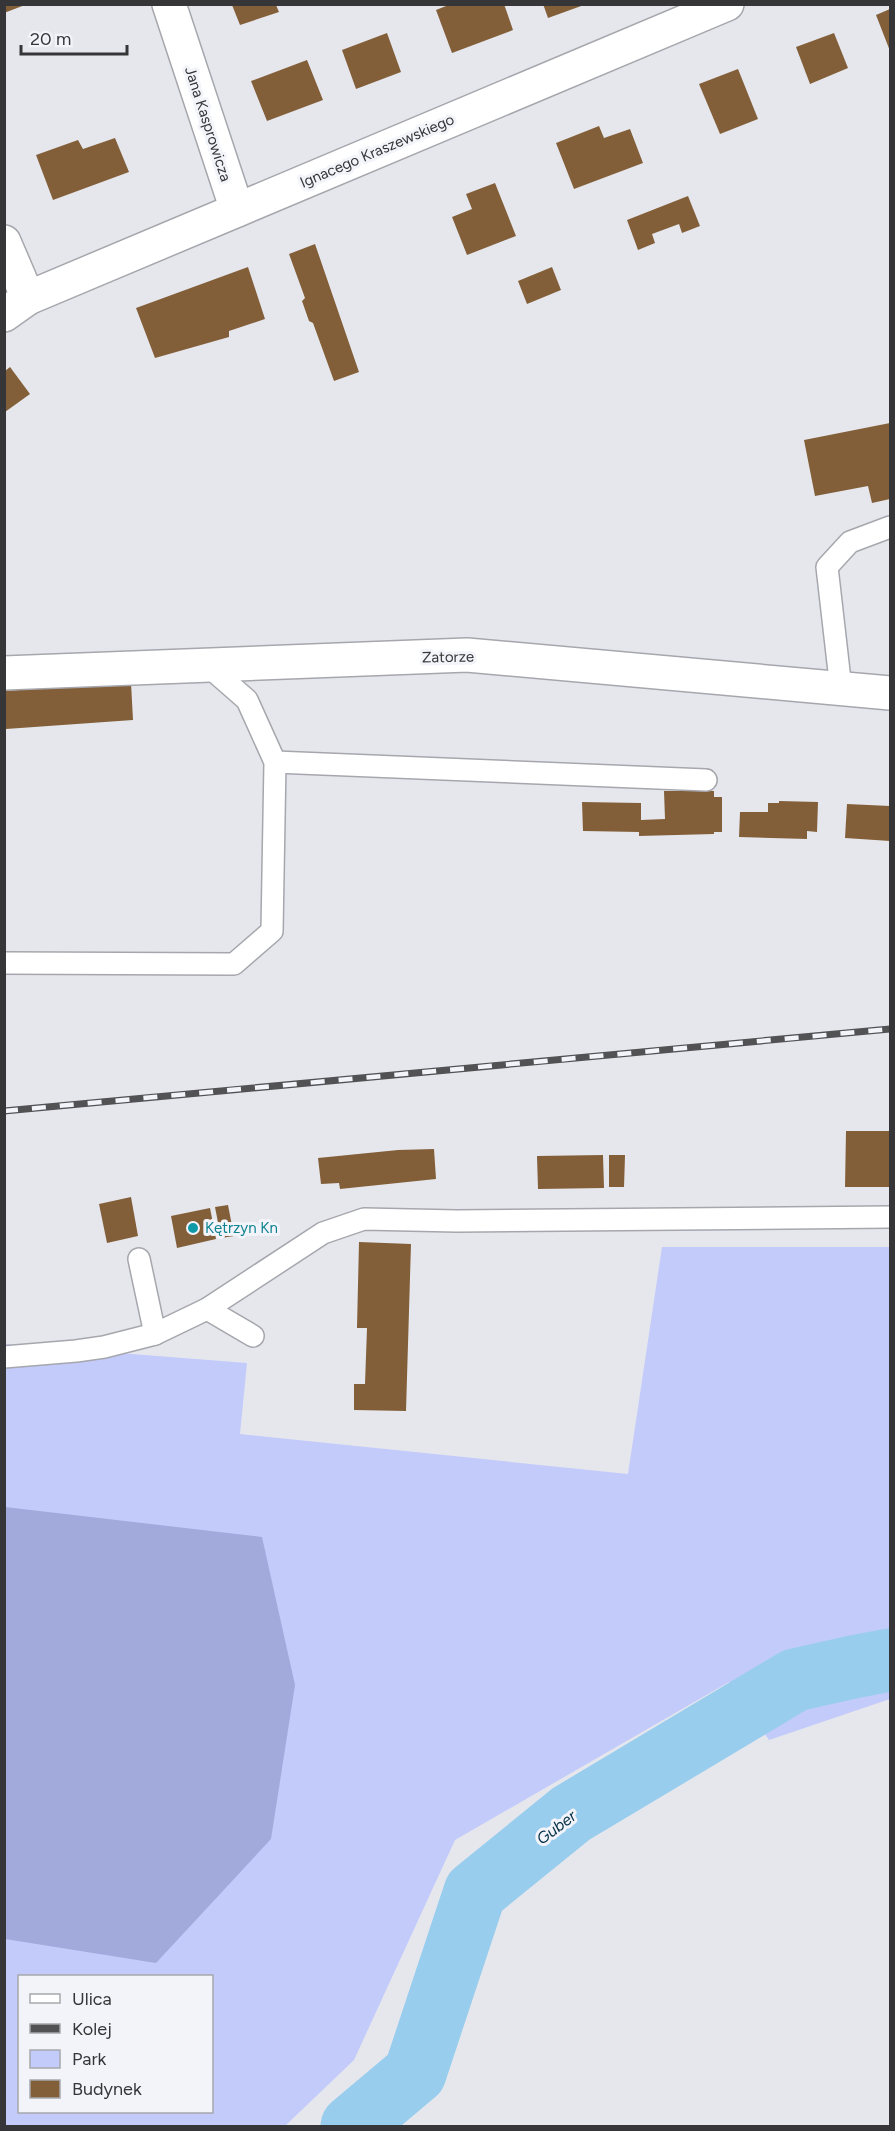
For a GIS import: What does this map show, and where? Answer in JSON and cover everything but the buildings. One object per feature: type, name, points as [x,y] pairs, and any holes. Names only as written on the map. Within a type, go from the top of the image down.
[{"type":"street","name":"Jana Kasprowicza","points":[[169,4],[237,210]]},
{"type":"street","name":"Ignacego Kraszewskiego","points":[[16,307],[237,210],[727,4]]},
{"type":"street","points":[[4,242],[16,307]]},
{"type":"street","name":"Zatorze","points":[[4,673],[467,655],[891,693]]},
{"type":"lane","points":[[841,689],[827,567],[850,542],[891,527]]},
{"type":"lane","points":[[4,963],[234,964],[272,931],[275,762],[247,700],[207,665]]},
{"type":"lane","points":[[275,762],[706,780]]},
{"type":"lane","points":[[4,1357],[86,1350],[129,1342],[155,1334],[207,1309],[323,1233],[364,1219],[457,1221],[891,1217]]},
{"type":"lane","points":[[139,1259],[155,1334]]},
{"type":"lane","points":[[207,1309],[253,1336]]},
{"type":"green space","points":[[662,1247],[890,1247],[890,1699],[769,1740],[729,1682],[455,1840],[354,2060],[285,2126],[5,2126],[4,1344],[247,1363],[240,1434],[628,1474]]},
{"type":"shaded area","points":[[5,1507],[262,1537],[295,1685],[271,1839],[156,1963],[5,1939]]},
{"type":"waterway","name":"Guber","points":[[352,2126],[415,2073],[475,1892],[571,1814],[795,1680],[890,1660]]},
{"type":"railway","points":[[4,1111],[890,1029]]},
{"type":"place","name":"Kętrzyn Kn","points":[[193,1228]]}]
